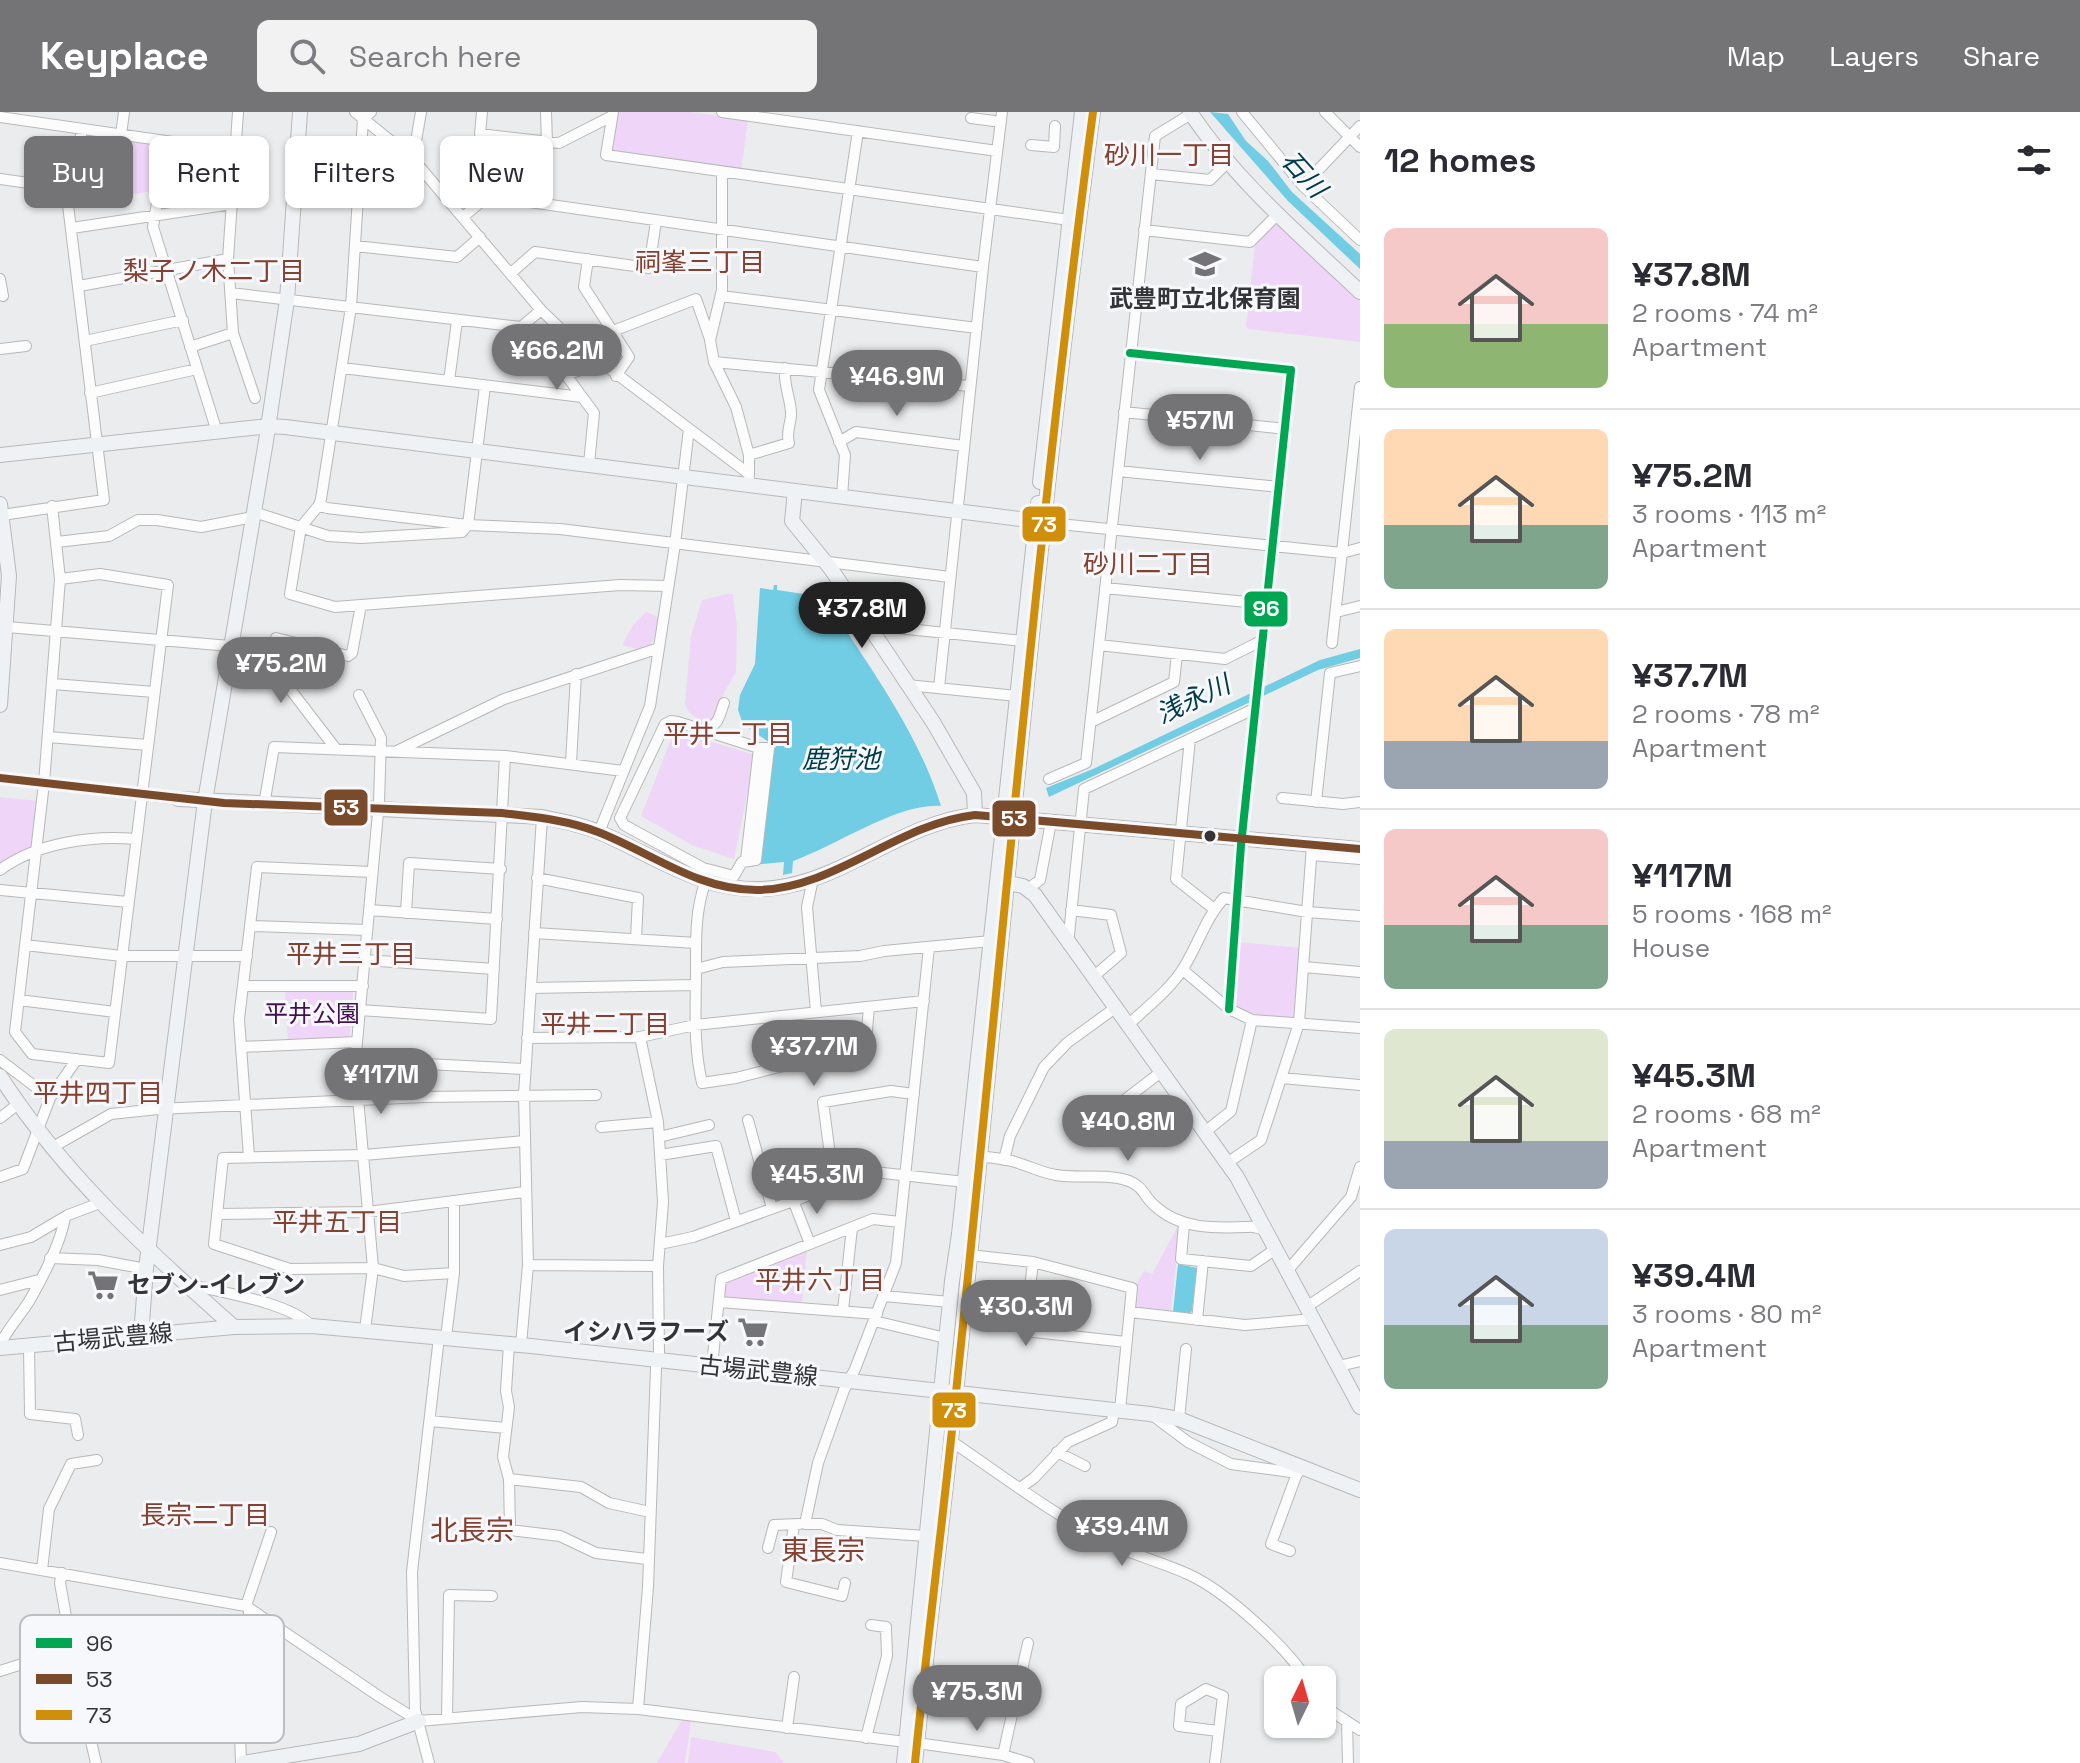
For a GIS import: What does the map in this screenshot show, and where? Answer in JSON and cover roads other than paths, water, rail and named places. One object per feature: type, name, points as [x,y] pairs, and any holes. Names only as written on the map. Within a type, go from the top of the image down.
[{"type":"street","points":[[121,135],[124,112]]},
{"type":"street","points":[[236,136],[238,112]]},
{"type":"street","points":[[141,1336],[146,1269],[205,801],[269,426],[287,300],[300,112]]},
{"type":"street","points":[[417,136],[421,112]]},
{"type":"street","points":[[482,112],[480,134],[495,136]]},
{"type":"street","points":[[546,112],[547,136]]},
{"type":"street","points":[[722,112],[997,151]]},
{"type":"street","points":[[939,688],[1002,112]]},
{"type":"street","points":[[904,1763],[911,1743],[951,1441],[946,1338],[991,941],[1009,817],[1082,112]]},
{"type":"street","points":[[915,1763],[911,1743],[926,1536],[969,1255],[1008,883],[1009,817],[1022,641],[1093,112]]},
{"type":"street","points":[[1242,112],[1303,186],[1360,240]]},
{"type":"street","points":[[1325,112],[1360,147]]},
{"type":"street","points":[[1068,944],[1155,136],[1190,113],[1228,162],[1360,292]]},
{"type":"street","points":[[363,114],[387,136]]},
{"type":"street","points":[[363,114],[351,307],[342,368],[319,505],[301,527],[290,594],[335,607],[620,585],[668,586]]},
{"type":"street","points":[[553,143],[559,143],[613,114]]},
{"type":"street","points":[[613,114],[606,155],[1069,220]]},
{"type":"street","points":[[0,117],[149,139]]},
{"type":"street","points":[[971,118],[994,120]]},
{"type":"street","points":[[1031,145],[1054,147],[1055,126]]},
{"type":"street","points":[[1303,186],[1360,126]]},
{"type":"street","points":[[81,136],[82,129]]},
{"type":"street","points":[[842,496],[845,455],[819,390],[858,131]]},
{"type":"street","points":[[1151,174],[1210,180],[1228,162]]},
{"type":"street","points":[[424,172],[541,310],[600,363],[689,429],[748,479]]},
{"type":"street","points":[[710,340],[721,296],[722,172]]},
{"type":"street","points":[[0,179],[24,182]]},
{"type":"street","points":[[553,205],[983,267]]},
{"type":"street","points":[[0,705],[9,576],[1,510],[104,500],[69,208]]},
{"type":"street","points":[[155,208],[156,239],[217,432]]},
{"type":"street","points":[[72,228],[206,208]]},
{"type":"street","points":[[232,208],[228,259],[233,333],[255,398]]},
{"type":"street","points":[[463,217],[474,208]]},
{"type":"street","points":[[1144,230],[1250,242],[1279,213]]},
{"type":"street","points":[[511,273],[535,252],[649,268],[656,221]]},
{"type":"street","points":[[355,246],[457,257],[480,237]]},
{"type":"street","points":[[79,286],[228,259]]},
{"type":"street","points":[[588,259],[584,287],[629,357],[616,376]]},
{"type":"street","points":[[0,279],[3,296]]},
{"type":"street","points":[[231,293],[521,327],[541,310]]},
{"type":"street","points":[[721,296],[977,328]]},
{"type":"street","points":[[613,331],[696,299],[714,362],[736,407],[749,455],[748,479]]},
{"type":"street","points":[[85,341],[183,320]]},
{"type":"street","points":[[449,381],[457,321]]},
{"type":"street","points":[[190,347],[233,333]]},
{"type":"street","points":[[0,349],[19,343]]},
{"type":"street","points":[[1130,353],[1291,370],[1242,840],[1229,1009]]},
{"type":"street","points":[[714,362],[970,386]]},
{"type":"street","points":[[589,464],[594,413],[566,375],[600,363]]},
{"type":"street","points":[[342,368],[582,397]]},
{"type":"street","points":[[749,455],[789,443],[787,433],[791,411],[783,383],[785,368]]},
{"type":"street","points":[[90,393],[197,369]]},
{"type":"street","points":[[57,542],[109,536],[138,520],[201,527],[254,514],[328,536],[361,538],[462,532],[468,525],[485,386]]},
{"type":"street","points":[[1332,643],[1342,553],[1354,492],[1360,387]]},
{"type":"street","points":[[1124,412],[1286,429]]},
{"type":"street","points":[[0,455],[269,426],[683,476],[748,479],[795,491],[1040,522],[1342,553],[1360,548]]},
{"type":"street","points":[[599,832],[650,706],[689,429]]},
{"type":"street","points":[[839,442],[856,432],[964,446]]},
{"type":"street","points":[[1118,471],[1279,487]]},
{"type":"street","points":[[795,491],[792,521],[869,625],[972,787],[975,815]]},
{"type":"street","points":[[319,505],[468,525],[560,529],[950,577]]},
{"type":"street","points":[[52,506],[60,579],[53,684],[15,1032],[32,1054],[109,1063],[168,585],[100,574],[60,579]]},
{"type":"street","points":[[1105,588],[1267,604]]},
{"type":"street","points":[[276,638],[348,656],[352,653],[361,605]]},
{"type":"street","points":[[1336,612],[1360,606]]},
{"type":"street","points":[[869,625],[1022,641]]},
{"type":"street","points":[[7,627],[248,650],[283,680],[336,749]]},
{"type":"street","points":[[1099,645],[1225,659],[1263,640]]},
{"type":"street","points":[[396,751],[481,708],[659,648]]},
{"type":"street","points":[[1091,722],[1174,682],[1177,654]]},
{"type":"street","points":[[1316,802],[1330,673],[1360,666]]},
{"type":"street","points":[[571,763],[576,674]]},
{"type":"street","points":[[53,684],[154,692]]},
{"type":"street","points":[[907,685],[1017,696]]},
{"type":"street","points":[[359,695],[379,733],[381,751],[355,1064],[373,1268],[365,1330]]},
{"type":"street","points":[[705,732],[706,727],[717,722],[724,703]]},
{"type":"street","points":[[1084,789],[1256,708]]},
{"type":"street","points":[[678,722],[705,732],[759,748],[769,748],[746,860],[734,876],[715,878],[620,820],[665,724],[678,722]]},
{"type":"street","points":[[48,737],[148,745]]},
{"type":"street","points":[[1190,739],[1176,879],[1214,909]]},
{"type":"street","points":[[264,805],[274,747],[505,756],[623,771]]},
{"type":"street","points":[[360,1010],[491,1019],[505,756]]},
{"type":"street","points":[[1049,779],[1086,763]]},
{"type":"street","points":[[0,778],[205,801],[542,817],[599,832],[715,878],[757,890],[795,885],[813,879],[912,832],[956,817],[975,815],[1242,840],[1360,859]]},
{"type":"street","points":[[1282,798],[1360,802]]},
{"type":"street","points":[[542,817],[524,1094],[528,1265],[515,1344],[503,1457],[509,1479],[510,1530],[560,1536],[596,1553],[647,1559]]},
{"type":"street","points":[[1029,888],[1040,880],[1051,822]]},
{"type":"street","points":[[0,870],[17,859],[77,841],[110,836],[136,839]]},
{"type":"street","points":[[1312,850],[1360,849]]},
{"type":"street","points":[[1227,1163],[1261,1140],[1299,1023],[1312,850]]},
{"type":"street","points":[[406,913],[409,863],[501,869]]},
{"type":"street","points":[[249,1157],[239,1019],[257,867],[372,872]]},
{"type":"street","points":[[537,878],[638,898],[636,939]]},
{"type":"street","points":[[715,878],[697,909],[695,1052],[702,1083],[736,1078],[826,1055],[847,1054],[866,1041],[869,1007]]},
{"type":"street","points":[[813,879],[807,907],[816,1012]]},
{"type":"street","points":[[1008,883],[1029,888],[1227,1163],[1277,1248],[1360,1407]]},
{"type":"street","points":[[0,890],[128,902]]},
{"type":"street","points":[[1128,1025],[1183,970],[1214,909],[1224,898],[1307,912],[1360,916]]},
{"type":"street","points":[[369,910],[497,919]]},
{"type":"street","points":[[1071,910],[1111,915],[1121,953],[1093,977]]},
{"type":"street","points":[[251,926],[367,930]]},
{"type":"street","points":[[534,933],[696,943]]},
{"type":"street","points":[[696,969],[723,962],[860,956],[991,941]]},
{"type":"street","points":[[25,945],[122,956],[247,956]]},
{"type":"street","points":[[845,1583],[842,1596],[786,1582],[799,1524],[818,1463],[896,1263],[929,947]]},
{"type":"street","points":[[365,960],[494,969]]},
{"type":"street","points":[[1304,967],[1360,972]]},
{"type":"street","points":[[1183,970],[1229,1009],[1252,1020],[1360,1028]]},
{"type":"street","points":[[531,988],[696,985]]},
{"type":"street","points":[[243,986],[363,986]]},
{"type":"street","points":[[19,1000],[115,1012]]},
{"type":"street","points":[[527,1038],[640,1037],[695,1025],[924,1001]]},
{"type":"street","points":[[1004,1160],[1010,1136],[1044,1067],[1067,1043],[1115,1008]]},
{"type":"street","points":[[1205,1132],[1231,1111],[1252,1020]]},
{"type":"street","points":[[638,1709],[648,1587],[658,1266],[663,1202],[658,1122],[640,1037]]},
{"type":"street","points":[[241,1047],[357,1042]]},
{"type":"street","points":[[0,1177],[23,1169],[50,1098],[77,1059]]},
{"type":"street","points":[[0,1060],[50,1098]]},
{"type":"street","points":[[424,1097],[426,1064],[525,1069]]},
{"type":"street","points":[[1108,1107],[1161,1072]]},
{"type":"street","points":[[0,1076],[18,1104],[100,1203],[234,1327]]},
{"type":"street","points":[[1281,1078],[1360,1085]]},
{"type":"street","points":[[834,1185],[823,1102],[891,1091],[914,1094]]},
{"type":"street","points":[[53,1147],[111,1114],[166,1108],[424,1097],[596,1095]]},
{"type":"street","points":[[0,1118],[18,1104]]},
{"type":"street","points":[[748,1120],[772,1208]]},
{"type":"street","points":[[601,1127],[658,1122]]},
{"type":"street","points":[[659,1137],[709,1125]]},
{"type":"street","points":[[454,1273],[404,1276],[373,1268],[290,1269],[214,1244],[223,1158],[364,1155],[524,1141]]},
{"type":"street","points":[[660,1155],[716,1146],[736,1221]]},
{"type":"street","points":[[978,1156],[1004,1160],[1053,1175],[1086,1179],[1113,1176],[1129,1181],[1142,1189],[1153,1205],[1184,1224],[1235,1229],[1250,1226],[1261,1230],[1266,1228]]},
{"type":"street","points":[[1288,1270],[1351,1197],[1360,1167]]},
{"type":"street","points":[[660,1244],[685,1240],[874,1172],[965,1182]]},
{"type":"street","points":[[217,1214],[368,1212],[524,1192]]},
{"type":"street","points":[[793,1200],[810,1244]]},
{"type":"street","points":[[429,1763],[415,1710],[412,1572],[430,1421],[454,1273],[454,1201]]},
{"type":"street","points":[[0,1245],[31,1237],[65,1217],[100,1203]]},
{"type":"street","points":[[0,1346],[9,1327],[32,1296],[62,1237],[65,1217]]},
{"type":"street","points":[[712,1366],[721,1279],[873,1219],[900,1222]]},
{"type":"street","points":[[1184,1224],[1181,1259],[1251,1266],[1277,1248]]},
{"type":"street","points":[[843,1310],[852,1228]]},
{"type":"street","points":[[969,1255],[1033,1262],[1132,1288],[1117,1410],[1112,1422],[1075,1438],[1020,1488]]},
{"type":"street","points":[[50,1258],[98,1260],[146,1269]]},
{"type":"street","points":[[1197,1320],[1203,1261]]},
{"type":"street","points":[[1033,1262],[1025,1331],[1126,1342]]},
{"type":"street","points":[[528,1265],[658,1266]]},
{"type":"street","points":[[1130,1312],[1245,1325],[1311,1312],[1360,1271]]},
{"type":"street","points":[[0,1290],[39,1280]]},
{"type":"street","points":[[186,1284],[242,1296],[296,1313],[312,1326]]},
{"type":"street","points":[[884,1296],[950,1302]]},
{"type":"street","points":[[719,1302],[843,1310],[946,1338]]},
{"type":"street","name":"古場武豊線","points":[[0,1346],[234,1327],[312,1326],[515,1344],[1150,1414],[1179,1419],[1299,1469],[1359,1487]]},
{"type":"street","points":[[29,1346],[30,1414],[75,1419],[78,1435]]},
{"type":"street","points":[[1179,1419],[1186,1349]]},
{"type":"street","points":[[1339,1366],[1360,1361]]},
{"type":"street","points":[[1150,1414],[1188,1442],[1231,1464],[1299,1469],[1271,1544],[1290,1551]]},
{"type":"street","points":[[430,1421],[506,1428]]},
{"type":"street","points":[[951,1441],[1099,1539],[1135,1556],[1189,1575],[1206,1585],[1282,1648],[1296,1666]]},
{"type":"street","points":[[1057,1452],[1085,1466]]},
{"type":"street","points":[[42,1570],[49,1509],[65,1475],[71,1464],[97,1460]]},
{"type":"street","points":[[509,1479],[581,1487],[616,1506],[650,1512]]},
{"type":"street","points":[[768,1548],[774,1525],[822,1524],[837,1530],[926,1536]]},
{"type":"street","points":[[247,1615],[271,1532]]},
{"type":"street","points":[[0,1563],[247,1607],[259,1615]]},
{"type":"street","points":[[62,1573],[60,1583],[66,1615]]},
{"type":"street","points":[[447,1718],[449,1595],[492,1596]]},
{"type":"street","points":[[866,1738],[887,1656],[886,1627],[871,1625]]},
{"type":"street","points":[[284,1632],[419,1721]]},
{"type":"street","points":[[1003,1755],[1028,1643]]},
{"type":"street","points":[[0,1671],[20,1665]]},
{"type":"street","points":[[787,1728],[794,1677]]},
{"type":"street","points":[[1215,1763],[1223,1696],[1206,1689],[1181,1704],[1179,1726],[1218,1731]]},
{"type":"street","points":[[241,1743],[242,1763],[275,1760],[359,1744],[419,1721],[582,1707],[638,1709],[866,1738],[947,1745],[1029,1763]]},
{"type":"street","points":[[1336,1715],[1360,1730]]},
{"type":"street","points":[[1347,1722],[1348,1763]]},
{"type":"street","points":[[91,1743],[96,1763]]},
{"type":"water","points":[[1210,112],[1228,114],[1246,141],[1268,161],[1292,192],[1360,254],[1360,269],[1288,201]]},
{"type":"water","name":"鹿狩池","points":[[777,585],[777,590],[824,597],[905,724],[941,806],[905,811],[886,818],[793,861],[792,873],[783,875],[784,862],[750,865],[770,743],[743,724],[738,710],[740,695],[755,664],[760,588],[773,590]]},
{"type":"water","points":[[1360,649],[1360,658],[1318,670],[1049,797],[1046,788],[1093,769],[1320,660]]},
{"type":"water","points":[[1178,1264],[1197,1268],[1190,1313],[1173,1312]]},
{"type":"place","name":"武豊町立北保育園","points":[[1205,264]]},
{"type":"place","name":"セブン-イレブン","points":[[103,1285]]},
{"type":"place","name":"イシハラフーズ","points":[[753,1332]]},
{"type":"district","name":"砂川一丁目","points":[[1169,155]]},
{"type":"district","name":"祠峯三丁目","points":[[700,262]]},
{"type":"district","name":"梨子ノ木二丁目","points":[[214,271]]},
{"type":"district","name":"砂川二丁目","points":[[1148,564]]},
{"type":"district","name":"平井一丁目","points":[[728,734]]},
{"type":"district","name":"平井三丁目","points":[[351,954]]},
{"type":"district","name":"平井二丁目","points":[[605,1024]]},
{"type":"district","name":"平井四丁目","points":[[98,1093]]},
{"type":"district","name":"平井五丁目","points":[[337,1222]]},
{"type":"district","name":"平井六丁目","points":[[820,1280]]},
{"type":"district","name":"長宗二丁目","points":[[205,1515]]},
{"type":"district","name":"北長宗","points":[[472,1530]]},
{"type":"district","name":"東長宗","points":[[823,1550]]},
{"type":"water label","name":"石川","points":[[1304,174]]},
{"type":"water label","name":"浅永川","points":[[1193,699]]},
{"type":"park label","name":"平井公園","points":[[312,1014]]}]
